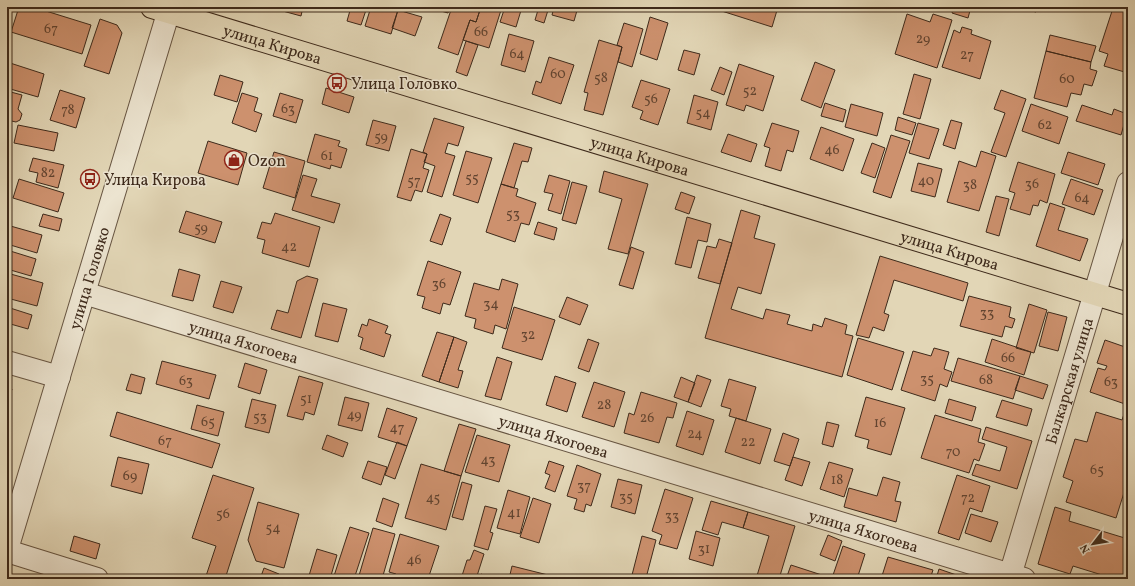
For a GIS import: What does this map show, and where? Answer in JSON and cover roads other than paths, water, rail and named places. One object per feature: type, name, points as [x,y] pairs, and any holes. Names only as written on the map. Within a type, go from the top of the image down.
[{"type":"main road","name":"улица Кирова","points":[[164,9],[1128,304]]},
{"type":"street","name":"улица Головко","points":[[7,550],[84,293],[164,9]]},
{"type":"street","name":"Балкарская улица","points":[[1015,578],[1094,294],[1128,183]]},
{"type":"street","name":"улица Яхогоева","points":[[84,293],[1015,578]]},
{"type":"street","points":[[7,362],[59,377]]},
{"type":"street","points":[[7,550],[97,579]]},
{"type":"place","name":"Улица Головко","points":[[337,83]]},
{"type":"place","name":"Ozon","points":[[234,160]]},
{"type":"place","name":"Улица Кирова","points":[[90,179]]}]
